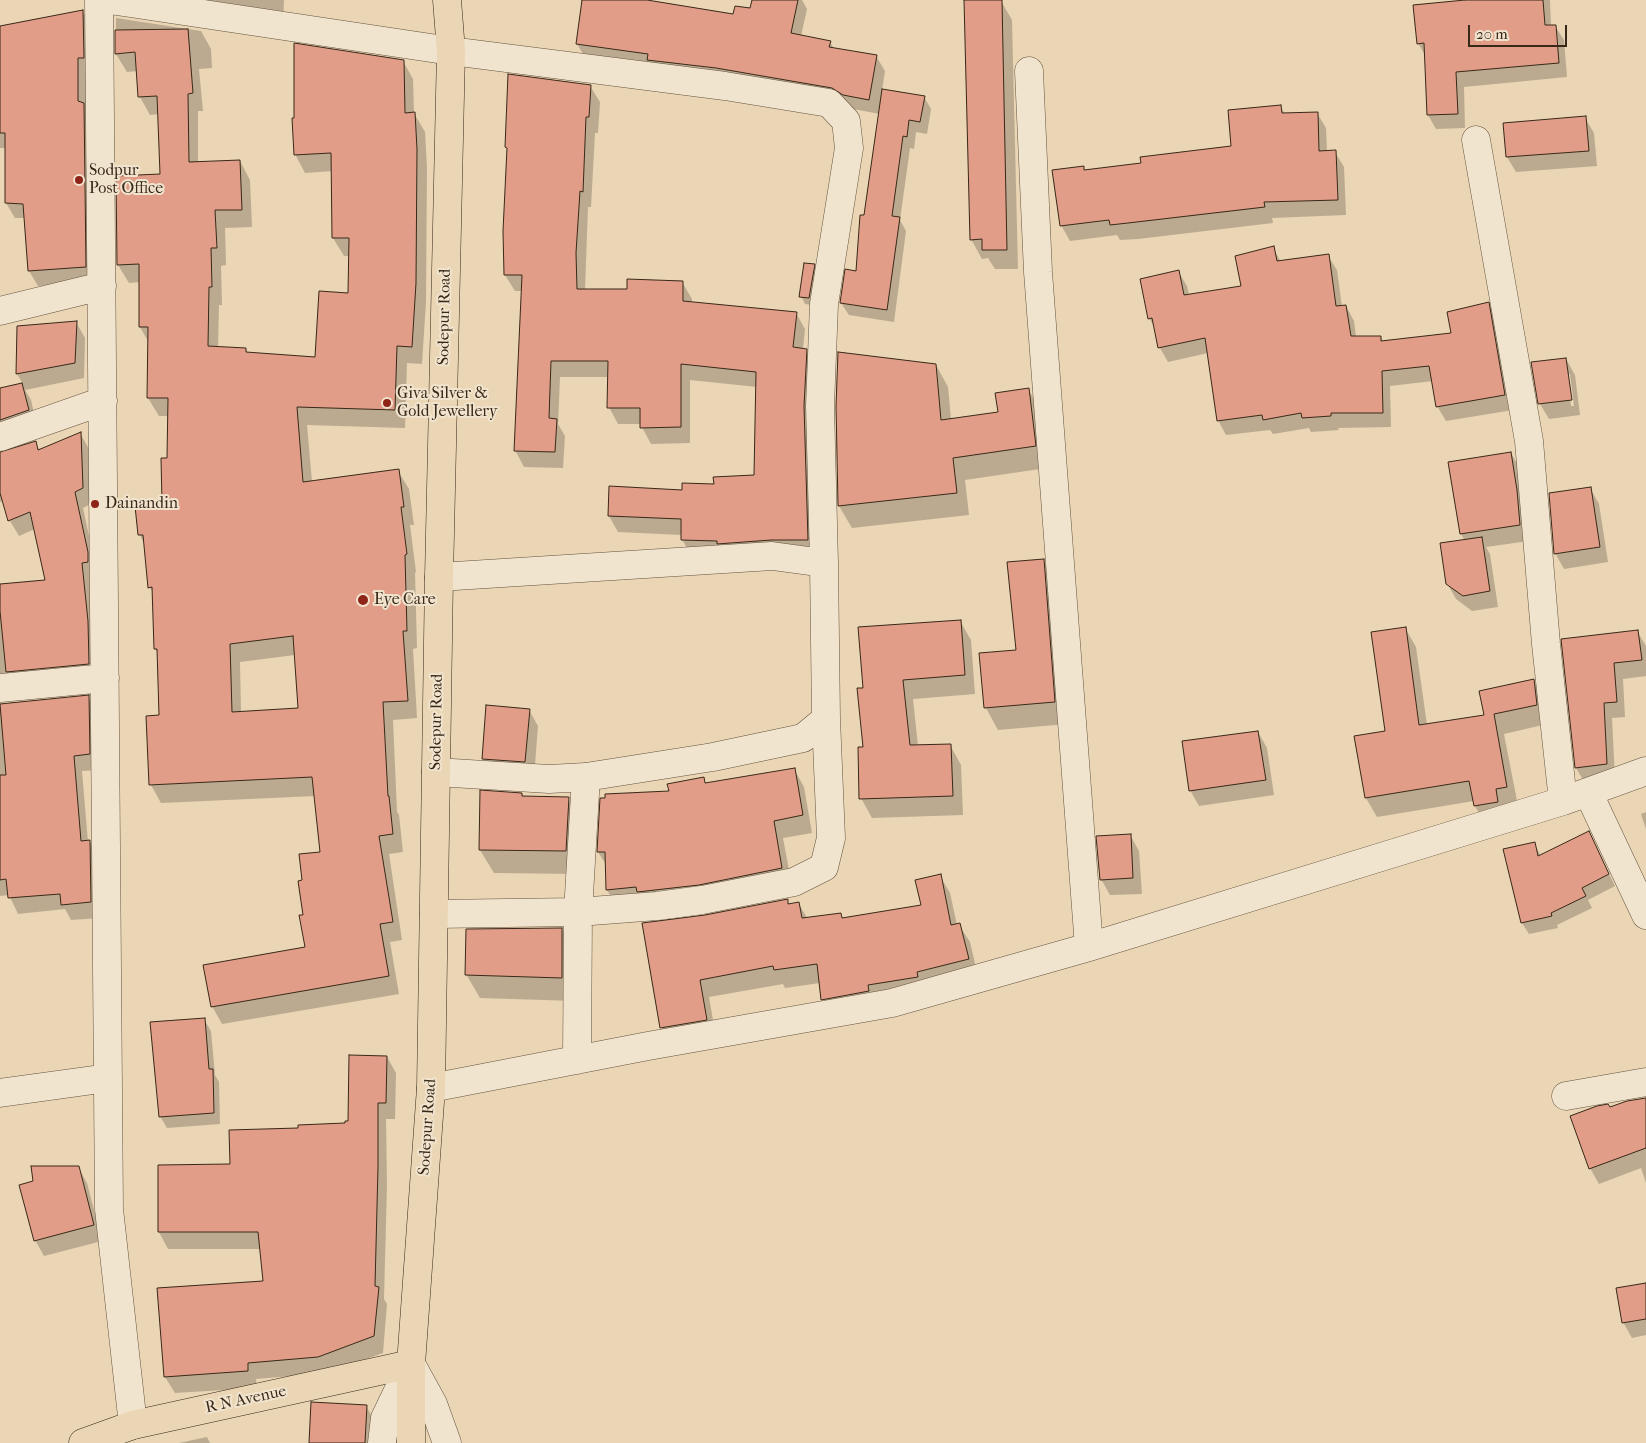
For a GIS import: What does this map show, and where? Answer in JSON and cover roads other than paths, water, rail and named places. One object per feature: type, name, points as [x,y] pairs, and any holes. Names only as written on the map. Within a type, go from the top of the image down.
[{"type":"main road","name":"Sodepur Road","points":[[412,1443],[411,1364],[431,1088],[439,577],[451,51],[447,0]]},
{"type":"main road","name":"R N Avenue","points":[[83,1443],[133,1425],[411,1364]]},
{"type":"street","points":[[99,0],[109,1209],[133,1425]]},
{"type":"street","points":[[110,0],[451,51],[725,86],[830,103],[846,121],[849,148],[824,304],[820,406],[826,719],[831,838],[824,867],[794,882],[702,900],[657,906],[578,912],[434,914]]},
{"type":"street","points":[[1029,71],[1038,272],[1089,947]]},
{"type":"street","points":[[1476,140],[1530,441],[1546,644],[1562,801]]},
{"type":"street","points":[[0,311],[102,286]]},
{"type":"street","points":[[0,437],[103,401]]},
{"type":"street","points":[[439,577],[772,556],[824,563]]},
{"type":"street","points":[[0,688],[105,678]]},
{"type":"street","points":[[436,772],[549,779],[586,777],[712,757],[803,738],[826,719]]},
{"type":"street","points":[[431,1088],[892,1003],[1089,947],[1562,801],[1646,771]]},
{"type":"street","points":[[577,1060],[578,912],[586,777]]},
{"type":"street","points":[[1588,792],[1646,916]]},
{"type":"street","points":[[0,1093],[108,1078]]},
{"type":"street","points":[[1566,1096],[1646,1082]]},
{"type":"street","points":[[382,1443],[385,1418],[411,1364]]},
{"type":"street","points":[[411,1364],[433,1404],[447,1443]]},
{"type":"place","name":"Sodpur Post Office","points":[[79,180]]},
{"type":"place","name":"Giva Silver & Gold Jewellery","points":[[387,403]]},
{"type":"place","name":"Dainandin","points":[[95,504]]},
{"type":"place","name":"Eye Care","points":[[363,600]]}]
